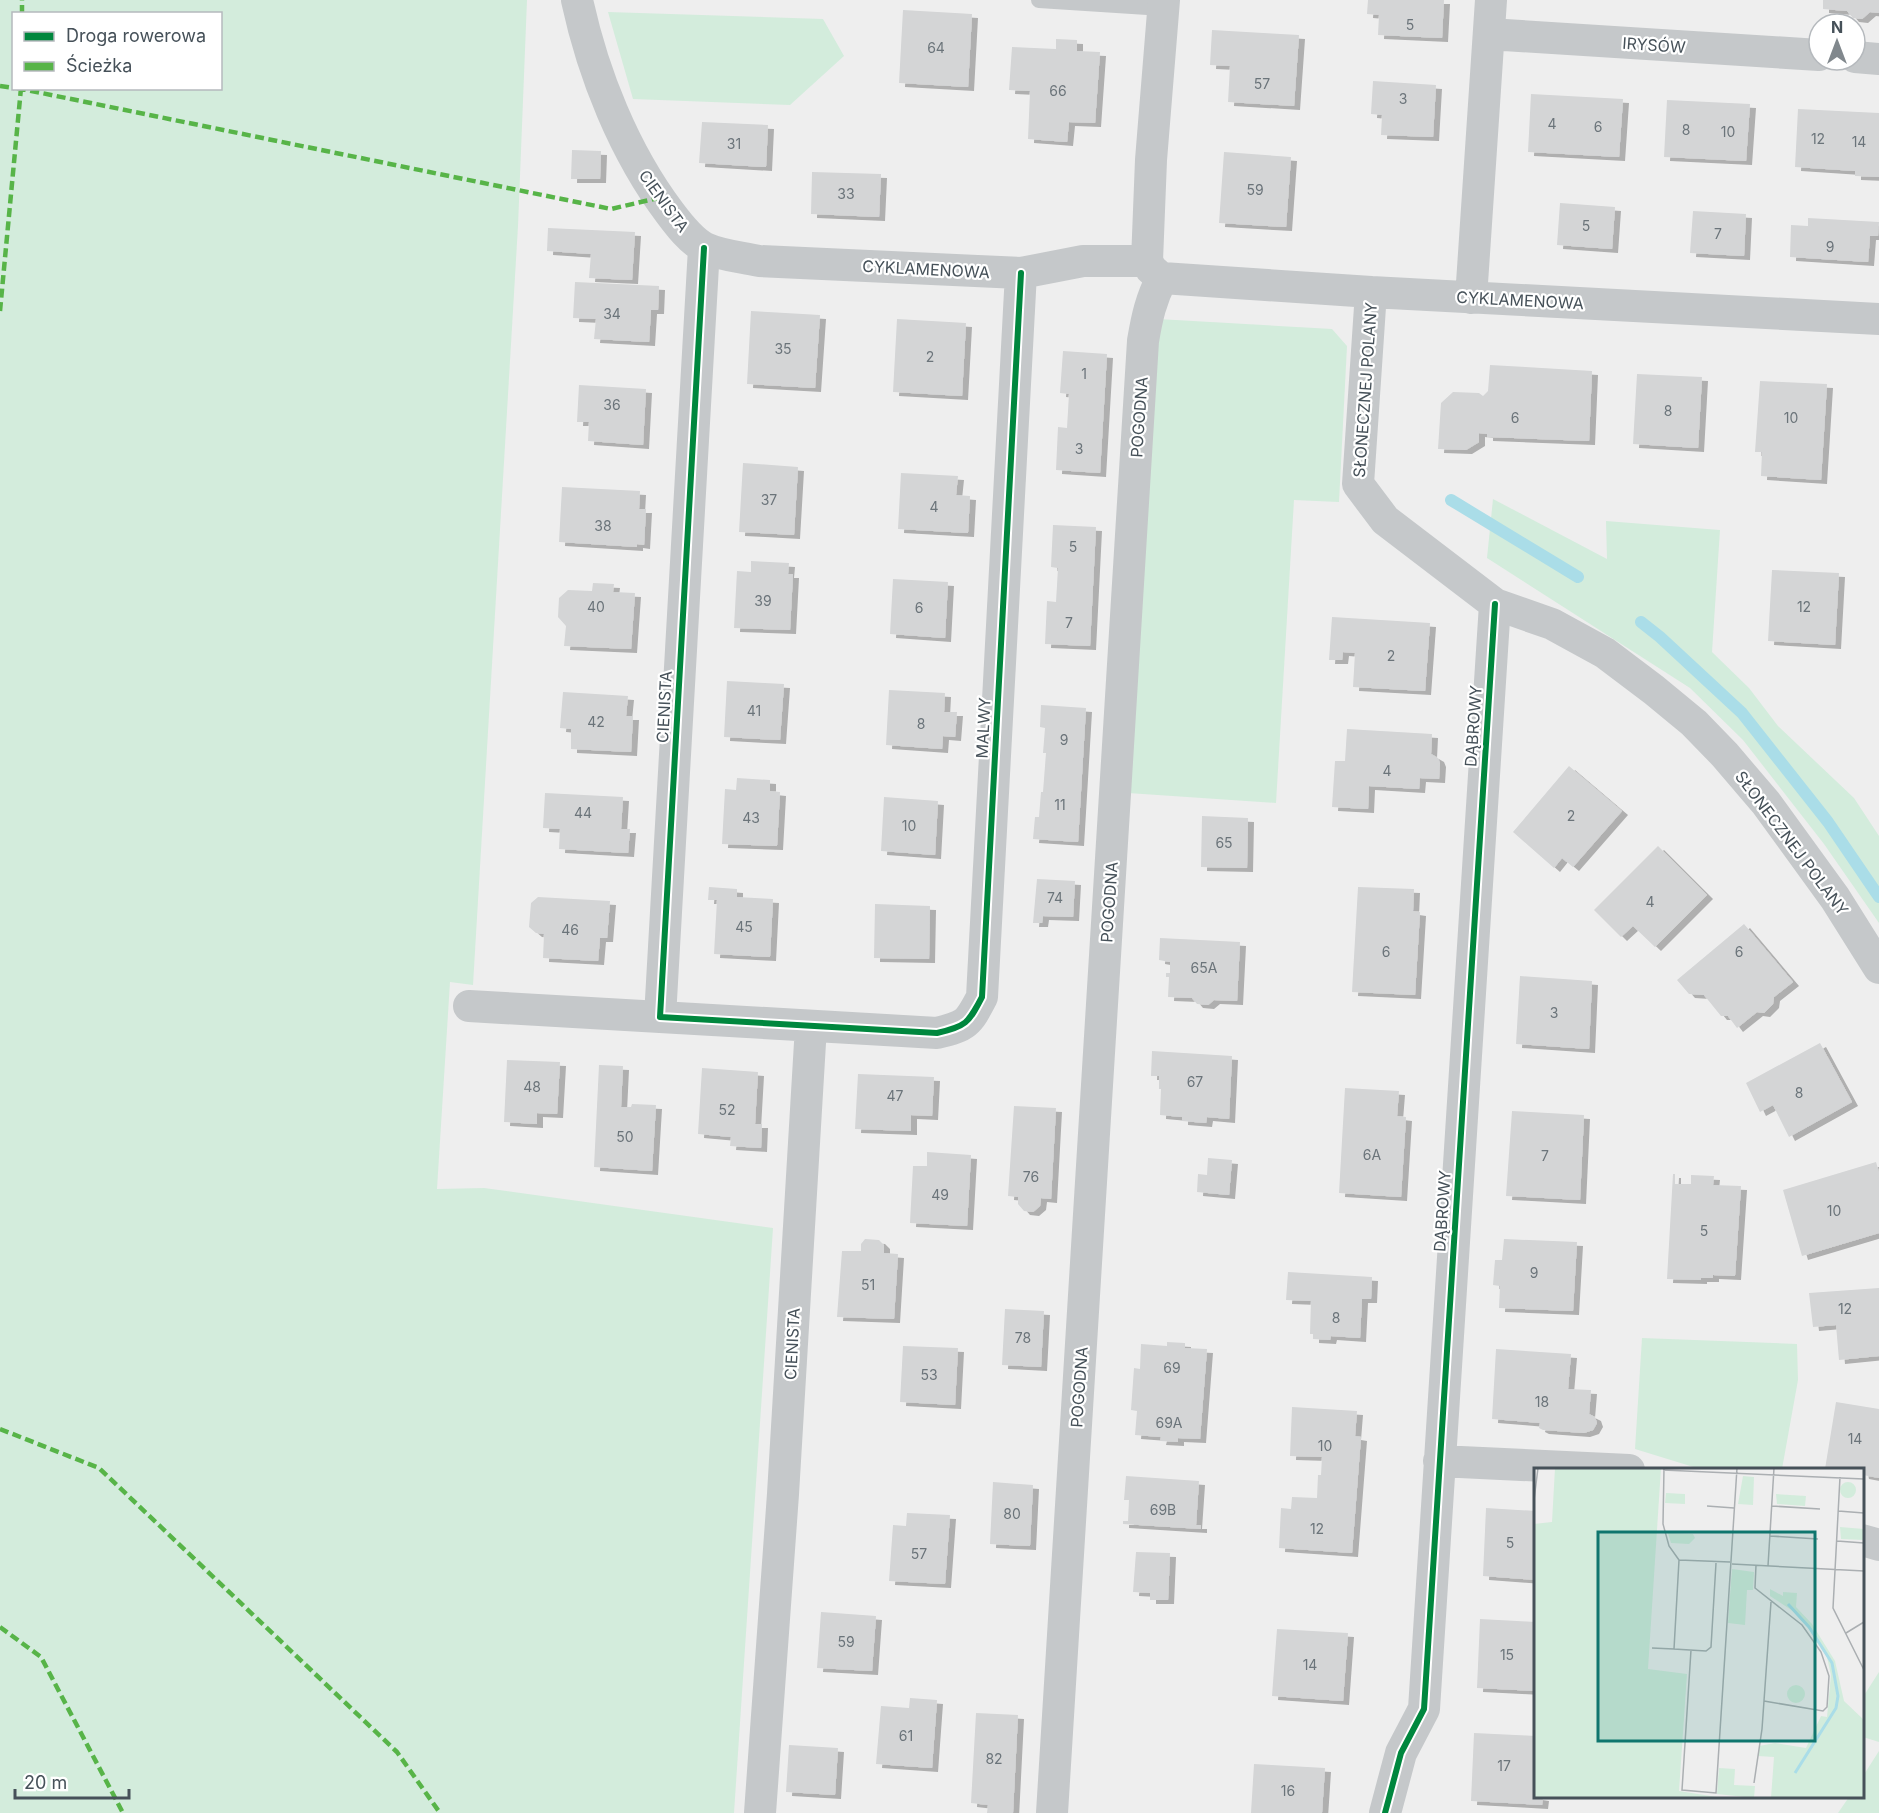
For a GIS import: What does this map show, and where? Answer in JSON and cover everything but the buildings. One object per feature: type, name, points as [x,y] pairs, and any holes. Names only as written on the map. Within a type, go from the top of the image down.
[{"type":"street","name":"CIENISTA","points":[[577,0],[598,72],[620,128],[640,168],[658,198],[677,222],[704,248],[660,1017]]},
{"type":"street","points":[[1471,298],[1491,0]]},
{"type":"street","name":"POGODNA","points":[[1052,1813],[1143,340],[1147,312],[1153,295],[1151,160],[1163,4]]},
{"type":"street","name":"IRYSÓW","points":[[1489,34],[1807,54]]},
{"type":"street","name":"CYKLAMENOWA","points":[[704,248],[759,261],[1021,273],[1083,261],[1371,292],[1879,319]]},
{"type":"street","name":"MALWY","points":[[811,1026],[937,1033],[960,1028],[971,1018],[982,997],[1021,273]]},
{"type":"street","name":"SŁONECZNEJ POLANY","points":[[1371,292],[1358,484],[1385,520],[1495,604],[1552,624],[1605,653],[1694,723],[1725,755],[1779,819],[1835,898],[1879,968]]},
{"type":"street","name":"DĄBROWY","points":[[1385,1813],[1401,1753],[1424,1709],[1495,604]]},
{"type":"street","points":[[469,1006],[811,1026]]},
{"type":"street","name":"CIENISTA","points":[[760,1813],[782,1505],[811,1026]]},
{"type":"street","points":[[1439,1461],[1587,1468]]},
{"type":"street","points":[[1864,1540],[1879,1545]]},
{"type":"lane","points":[[1039,0],[1163,4]]},
{"type":"green space","points":[[0,0],[527,0],[518,226],[473,985],[450,982],[437,1189],[484,1188],[773,1228],[734,1813],[0,1813]]},
{"type":"green space","points":[[608,12],[823,19],[844,56],[790,105],[633,99]]},
{"type":"green space","points":[[1158,319],[1332,329],[1347,346],[1339,502],[1294,500],[1276,803],[1128,793]]},
{"type":"green space","points":[[1493,499],[1607,559],[1606,521],[1720,530],[1712,652],[1749,688],[1778,726],[1854,798],[1879,836],[1879,923],[1824,844],[1743,740],[1690,688],[1487,558]]},
{"type":"green space","points":[[1642,1338],[1797,1344],[1798,1380],[1782,1468],[1697,1468],[1635,1449]]},
{"type":"green space","points":[[1879,1672],[1879,1742],[1864,1737],[1864,1695]]},
{"type":"green space","points":[[1879,1751],[1879,1813],[1838,1813],[1848,1798],[1864,1798],[1864,1774]]},
{"type":"waterway","points":[[1451,500],[1578,577]]},
{"type":"waterway","points":[[1641,622],[1742,713],[1828,822],[1879,897]]},
{"type":"marked path","points":[[22,0],[22,12]]},
{"type":"marked path","points":[[0,86],[12,88]]},
{"type":"marked path","points":[[0,311],[21,90]]},
{"type":"marked path","points":[[27,90],[611,209],[658,198]]},
{"type":"marked path","points":[[0,1429],[99,1468],[397,1752],[440,1813]]},
{"type":"marked path","points":[[0,1627],[41,1657],[123,1813]]},
{"type":"cycle path","points":[[704,248],[660,1017],[937,1033],[960,1026],[973,1013],[982,997],[1021,273]]},
{"type":"cycle path","points":[[1385,1813],[1401,1753],[1424,1709],[1495,604]]}]
